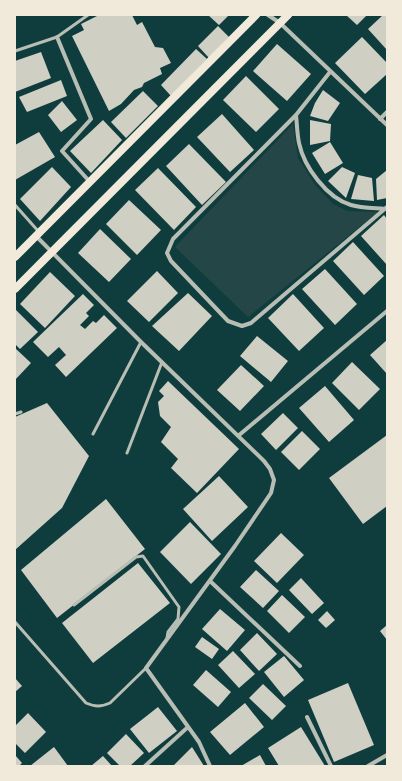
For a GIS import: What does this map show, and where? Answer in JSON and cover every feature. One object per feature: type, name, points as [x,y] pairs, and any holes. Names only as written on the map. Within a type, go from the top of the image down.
[{"type":"main road","points":[[15,257],[91,183],[256,15]]},
{"type":"main road","points":[[15,289],[51,251],[288,15]]},
{"type":"street","points":[[268,15],[280,24],[387,125]]},
{"type":"street","points":[[57,36],[91,119],[62,150],[91,183]]},
{"type":"street","points":[[330,72],[296,115],[172,239],[167,253],[171,261],[228,321],[242,326],[251,323],[386,208]]},
{"type":"street","points":[[380,119],[387,112]]},
{"type":"street","points":[[296,115],[299,144],[307,164],[324,187],[335,197],[351,205],[386,208]]},
{"type":"street","points":[[38,235],[51,251],[141,342],[264,461],[270,469],[274,480],[271,492],[210,581],[146,668],[199,742],[210,766]]},
{"type":"street","points":[[238,436],[387,311]]},
{"type":"street","points":[[210,581],[300,666]]},
{"type":"street","points":[[307,717],[332,766]]},
{"type":"street","points":[[145,766],[188,727]]},
{"type":"street","points":[[368,766],[376,764],[387,755]]},
{"type":"lane","points":[[15,51],[57,36],[88,15]]},
{"type":"lane","points":[[15,206],[38,235]]},
{"type":"lane","points":[[93,434],[141,342]]},
{"type":"lane","points":[[127,453],[162,362]]},
{"type":"lane","points":[[15,414],[21,412]]},
{"type":"lane","points":[[74,605],[136,557],[143,556],[179,607],[178,619],[168,632],[167,640]]},
{"type":"lane","points":[[15,622],[86,703],[94,706],[103,706],[110,703],[146,668]]},
{"type":"shaded area","points":[[293,124],[298,158],[315,185],[333,204],[347,211],[378,212],[248,317],[175,247]]},
{"type":"building","points":[[99,15],[132,15],[137,25],[142,22],[155,47],[163,48],[171,63],[160,68],[162,74],[144,83],[142,87],[134,90],[121,104],[109,111],[72,36],[84,30],[81,24]]},
{"type":"building","points":[[208,15],[229,15],[219,25]]},
{"type":"building","points":[[346,15],[367,15],[357,25]]},
{"type":"building","points":[[383,15],[387,15],[387,50],[368,29]]},
{"type":"building","points":[[218,26],[229,37],[209,58],[198,46]]},
{"type":"building","points":[[362,37],[387,63],[387,74],[365,94],[335,63]]},
{"type":"building","points":[[277,44],[311,74],[287,101],[253,71]]},
{"type":"building","points":[[196,49],[207,59],[171,96],[161,85]]},
{"type":"building","points":[[41,52],[51,78],[15,92],[15,61]]},
{"type":"building","points":[[246,76],[279,109],[256,132],[223,100]]},
{"type":"building","points":[[61,80],[67,96],[27,112],[19,97]]},
{"type":"building","points":[[323,90],[340,103],[328,121],[310,116],[315,103]]},
{"type":"building","points":[[143,91],[158,106],[126,138],[111,122]]},
{"type":"building","points":[[62,101],[77,120],[61,132],[48,115]]},
{"type":"building","points":[[222,114],[254,150],[230,172],[197,137]]},
{"type":"building","points":[[103,120],[122,140],[91,173],[70,151]]},
{"type":"building","points":[[310,120],[331,124],[330,141],[310,145]]},
{"type":"building","points":[[39,132],[55,157],[15,180],[15,145]]},
{"type":"building","points":[[330,142],[343,163],[325,174],[312,153]]},
{"type":"building","points":[[189,144],[226,182],[202,205],[166,166]]},
{"type":"building","points":[[52,167],[71,187],[40,221],[20,199]]},
{"type":"building","points":[[342,167],[355,173],[346,198],[328,181]]},
{"type":"building","points":[[158,168],[196,207],[174,230],[135,190]]},
{"type":"building","points":[[387,170],[387,198],[377,200],[376,179]]},
{"type":"building","points":[[358,175],[372,178],[374,201],[351,199]]},
{"type":"building","points":[[129,200],[161,230],[137,255],[106,224]]},
{"type":"building","points":[[384,215],[387,219],[387,265],[361,236]]},
{"type":"building","points":[[100,229],[131,259],[109,282],[78,253]]},
{"type":"building","points":[[353,242],[384,276],[364,295],[333,261]]},
{"type":"building","points":[[325,269],[357,304],[335,325],[302,289]]},
{"type":"building","points":[[157,271],[178,293],[149,322],[127,301]]},
{"type":"building","points":[[50,272],[75,296],[45,328],[20,304]]},
{"type":"building","points":[[188,293],[212,316],[179,351],[152,326]]},
{"type":"building","points":[[83,294],[94,305],[86,313],[89,316],[80,325],[85,329],[93,321],[96,323],[104,315],[117,328],[66,377],[55,365],[66,355],[59,347],[48,357],[33,342]]},
{"type":"building","points":[[293,294],[324,328],[299,351],[268,318]]},
{"type":"building","points":[[15,309],[38,332],[20,349],[15,344]]},
{"type":"building","points":[[257,336],[288,361],[271,382],[240,356]]},
{"type":"building","points":[[387,340],[387,374],[370,355]]},
{"type":"building","points":[[15,348],[31,363],[15,380]]},
{"type":"building","points":[[352,362],[380,389],[359,410],[332,383]]},
{"type":"building","points":[[241,365],[264,386],[240,411],[217,390]]},
{"type":"building","points":[[168,381],[239,449],[197,493],[171,468],[178,459],[161,442],[171,427],[160,416],[158,402],[164,396],[159,391]]},
{"type":"building","points":[[325,386],[354,420],[329,442],[299,408]]},
{"type":"building","points":[[47,403],[89,456],[62,508],[15,550],[15,417]]},
{"type":"building","points":[[283,413],[298,428],[276,450],[261,434]]},
{"type":"building","points":[[302,431],[320,449],[299,470],[281,452]]},
{"type":"building","points":[[387,435],[387,506],[363,524],[329,478]]},
{"type":"building","points":[[219,476],[248,507],[212,541],[183,509]]},
{"type":"building","points":[[106,499],[145,549],[57,618],[21,570]]},
{"type":"building","points":[[190,522],[221,554],[191,584],[160,552]]},
{"type":"building","points":[[281,533],[304,555],[277,583],[254,561]]},
{"type":"building","points":[[138,563],[170,603],[93,663],[62,623]]},
{"type":"building","points":[[256,570],[279,591],[263,608],[240,587]]},
{"type":"building","points":[[301,578],[324,603],[312,614],[289,590]]},
{"type":"building","points":[[282,595],[305,617],[289,633],[267,611]]},
{"type":"building","points":[[220,609],[245,630],[227,651],[202,629]]},
{"type":"building","points":[[327,611],[335,620],[326,628],[318,620]]},
{"type":"building","points":[[387,625],[387,640],[380,631]]},
{"type":"building","points":[[257,633],[277,654],[259,671],[240,650]]},
{"type":"building","points":[[202,637],[219,649],[212,659],[195,647]]},
{"type":"building","points":[[233,651],[255,674],[239,688],[218,665]]},
{"type":"building","points":[[284,656],[304,680],[284,697],[264,672]]},
{"type":"building","points":[[206,670],[231,692],[218,707],[193,685]]},
{"type":"building","points":[[15,678],[22,686],[15,692]]},
{"type":"building","points":[[348,683],[374,745],[334,762],[308,700]]},
{"type":"building","points":[[263,684],[286,706],[272,720],[249,698]]},
{"type":"building","points":[[245,703],[264,727],[230,755],[210,732]]},
{"type":"building","points":[[158,707],[177,731],[149,753],[130,729]]},
{"type":"building","points":[[28,713],[46,732],[25,753],[15,743],[15,726]]},
{"type":"building","points":[[301,727],[325,766],[279,766],[268,748]]},
{"type":"building","points":[[126,734],[144,753],[130,766],[120,766],[107,753]]},
{"type":"building","points":[[54,747],[68,766],[30,766]]},
{"type":"building","points":[[192,747],[204,766],[173,766]]},
{"type":"building","points":[[15,755],[22,763],[19,766],[15,766]]},
{"type":"building","points":[[260,755],[266,766],[241,766]]},
{"type":"building","points":[[103,756],[112,766],[91,766]]}]
